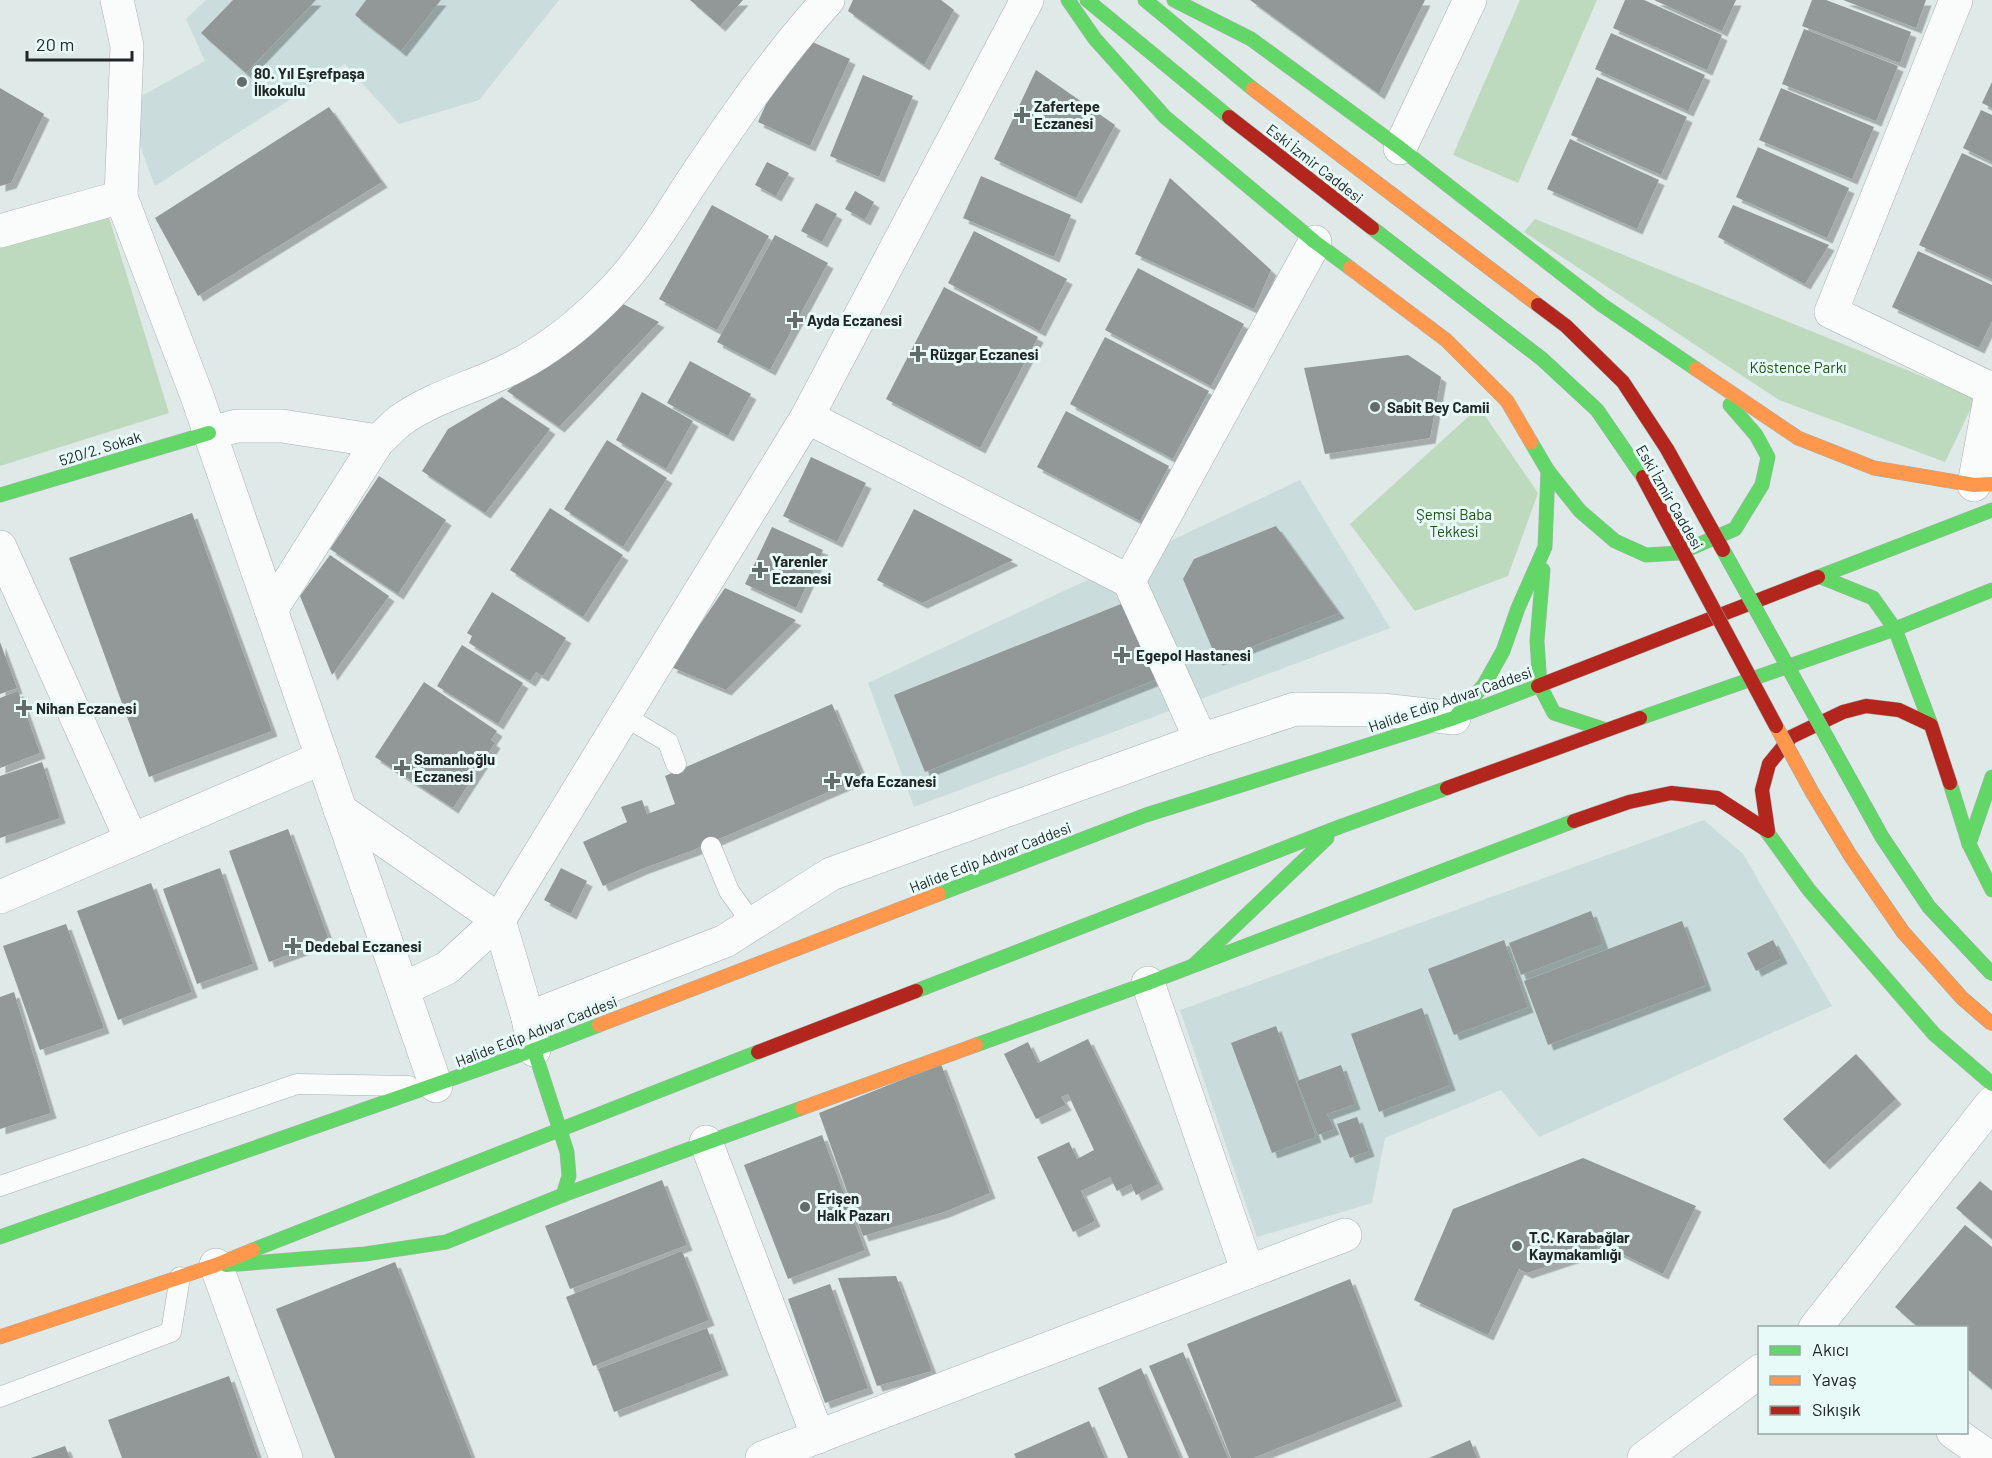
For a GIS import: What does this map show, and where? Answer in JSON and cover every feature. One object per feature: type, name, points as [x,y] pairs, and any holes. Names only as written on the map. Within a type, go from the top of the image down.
[{"type":"main road","points":[[1068,0],[1095,39],[1165,117],[1315,242],[1446,340],[1507,401],[1548,471],[1580,511],[1615,542],[1646,555],[1679,553],[1735,529],[1762,485],[1768,457],[1756,435],[1699,370]]},
{"type":"main road","name":"Eski İzmir Caddesi","points":[[1087,0],[1229,117],[1542,359],[1597,410],[1637,467],[1812,792],[1850,855],[1903,932],[1962,998],[1992,1024]]},
{"type":"main road","name":"Eski İzmir Caddesi","points":[[1145,0],[1253,89],[1566,326],[1623,382],[1667,449],[1882,837],[1929,907],[1992,974]]},
{"type":"main road","points":[[1174,0],[1251,39],[1400,148],[1602,305],[1798,438],[1874,468],[1986,493]]},
{"type":"main road","name":"520/2. Sokak","points":[[0,495],[209,433]]},
{"type":"main road","points":[[1548,471],[1538,641],[1540,686],[1554,713],[1606,730]]},
{"type":"main road","name":"Halide Edip Adıvar Caddesi","points":[[0,1237],[534,1050],[1146,814],[1454,718],[1540,686],[1821,577],[1986,493]]},
{"type":"main road","points":[[1454,718],[1484,685],[1503,651],[1518,608],[1545,547]]},
{"type":"main road","points":[[1821,577],[1873,598],[1895,629],[1931,725],[1969,844],[1992,890]]},
{"type":"main road","points":[[0,1337],[216,1265],[1339,827],[1606,730],[1895,629],[1992,590]]},
{"type":"main road","points":[[1768,831],[1762,790],[1769,764],[1791,737],[1844,712],[1866,706],[1899,710],[1931,725]]},
{"type":"main road","points":[[1969,844],[1992,777]]},
{"type":"main road","points":[[216,1265],[365,1254],[446,1242],[563,1195],[1148,983],[1569,823],[1640,800],[1671,793],[1717,798],[1768,831],[1809,890],[1880,974],[1934,1034],[1992,1084]]},
{"type":"main road","points":[[1194,965],[1339,827]]},
{"type":"main road","points":[[534,1050],[567,1152],[569,1176],[563,1195]]},
{"type":"street","points":[[117,0],[127,46],[121,197],[209,433],[436,1086]]},
{"type":"street","points":[[271,610],[378,441],[402,419],[416,411],[443,397],[516,367],[583,319],[608,296],[651,244],[734,118],[768,72],[798,33],[828,0]]},
{"type":"street","points":[[403,989],[447,968],[499,920],[807,417],[1027,0]]},
{"type":"street","points":[[1400,148],[1470,0]]},
{"type":"street","points":[[1956,0],[1831,312],[1992,388],[1986,493]]},
{"type":"street","points":[[0,231],[121,197]]},
{"type":"street","points":[[1129,581],[1315,242]]},
{"type":"street","points":[[807,417],[1129,581],[1201,740]]},
{"type":"street","points":[[209,433],[237,426],[282,426],[378,441]]},
{"type":"street","points":[[0,547],[131,839]]},
{"type":"street","points":[[528,1018],[725,941],[831,874],[1201,740],[1295,709],[1382,710],[1454,718]]},
{"type":"street","points":[[0,897],[322,758]]},
{"type":"street","points":[[340,810],[499,920],[528,1018],[534,1050]]},
{"type":"street","points":[[1148,983],[1248,1272]]},
{"type":"street","points":[[1817,1326],[1992,1103]]},
{"type":"street","points":[[706,1142],[818,1437]]},
{"type":"street","points":[[772,1456],[1345,1235]]},
{"type":"street","points":[[216,1265],[286,1458]]},
{"type":"street","points":[[1644,1458],[1758,1372]]},
{"type":"street","points":[[1956,1434],[1990,1458]]},
{"type":"lane","points":[[624,716],[668,742],[676,764]]},
{"type":"lane","points":[[711,847],[729,891],[752,923]]},
{"type":"lane","points":[[0,1186],[297,1084],[436,1086]]},
{"type":"lane","points":[[0,1396],[171,1332],[180,1277]]},
{"type":"shaded area","name":"80. Yıl Eşrefpaşa İlkokulu","points":[[206,0],[559,0],[479,100],[399,124],[345,64],[155,186],[125,105],[205,61],[186,19]]},
{"type":"shaded area","name":"Egepol Hastanesi","points":[[1300,480],[1390,628],[914,807],[868,683]]},
{"type":"shaded area","points":[[1704,820],[1743,854],[1832,1006],[1539,1137],[1501,1090],[1385,1138],[1372,1203],[1257,1237],[1180,1010]]},
{"type":"green space","points":[[1520,0],[1597,0],[1518,183],[1453,155]]},
{"type":"green space","points":[[108,214],[169,413],[0,466],[0,248]]},
{"type":"green space","name":"Köstence Parkı","points":[[1535,219],[1976,398],[1945,462],[1779,400],[1524,232]]},
{"type":"green space","name":"Şemsi Baba Tekkesi","points":[[1479,407],[1538,493],[1508,576],[1415,611],[1350,524]]},
{"type":"building","points":[[233,0],[316,0],[246,73],[201,33]]},
{"type":"building","points":[[366,0],[441,0],[401,51],[355,15]]},
{"type":"building","points":[[690,0],[743,0],[720,26]]},
{"type":"building","points":[[853,0],[941,0],[954,10],[924,65],[848,11]]},
{"type":"building","points":[[1250,0],[1425,0],[1379,94]]},
{"type":"building","points":[[1625,0],[1644,0],[1722,35],[1707,70],[1613,28]]},
{"type":"building","points":[[1654,0],[1736,0],[1722,31]]},
{"type":"building","points":[[1812,0],[1826,0],[1911,32],[1900,63],[1802,26]]},
{"type":"building","points":[[1843,0],[1926,0],[1916,28]]},
{"type":"building","points":[[1804,29],[1898,66],[1876,121],[1782,84]]},
{"type":"building","points":[[1611,33],[1705,75],[1688,111],[1595,69]]},
{"type":"building","points":[[797,35],[850,59],[810,146],[758,122]]},
{"type":"building","points":[[1036,70],[1115,125],[1076,198],[994,159]]},
{"type":"building","points":[[863,75],[913,96],[879,177],[830,156]]},
{"type":"building","points":[[1597,77],[1687,117],[1661,175],[1571,135]]},
{"type":"building","points":[[1992,82],[1992,108],[1982,103]]},
{"type":"building","points":[[0,88],[44,114],[11,183],[0,186]]},
{"type":"building","points":[[1781,88],[1874,127],[1852,179],[1759,140]]},
{"type":"building","points":[[329,107],[382,182],[198,296],[155,218]]},
{"type":"building","points":[[1981,110],[1992,115],[1992,162],[1963,148]]},
{"type":"building","points":[[1570,139],[1659,180],[1637,229],[1547,189]]},
{"type":"building","points":[[1758,147],[1849,188],[1827,238],[1736,197]]},
{"type":"building","points":[[1962,153],[1992,167],[1992,279],[1919,245]]},
{"type":"building","points":[[767,162],[789,173],[776,196],[755,185]]},
{"type":"building","points":[[981,176],[1071,215],[1054,257],[963,218]]},
{"type":"building","points":[[1170,178],[1271,270],[1254,309],[1135,254]]},
{"type":"building","points":[[855,191],[874,202],[865,220],[845,209]]},
{"type":"building","points":[[816,203],[837,214],[822,242],[801,231]]},
{"type":"building","points":[[712,205],[769,236],[717,330],[659,299]]},
{"type":"building","points":[[1733,205],[1829,245],[1805,284],[1718,237]]},
{"type":"building","points":[[974,231],[1067,279],[1040,331],[948,283]]},
{"type":"building","points":[[775,235],[828,263],[770,370],[717,342]]},
{"type":"building","points":[[1918,251],[1992,285],[1992,321],[1979,348],[1892,307]]},
{"type":"building","points":[[1138,268],[1244,324],[1211,386],[1105,330]]},
{"type":"building","points":[[944,287],[1038,337],[980,448],[886,399]]},
{"type":"building","points":[[621,303],[659,322],[559,427],[507,391]]},
{"type":"building","points":[[1105,337],[1209,391],[1173,459],[1070,404]]},
{"type":"building","name":"Sabit Bey Camii","points":[[1408,355],[1441,377],[1430,438],[1325,454],[1304,368]]},
{"type":"building","points":[[690,361],[751,394],[728,436],[667,403]]},
{"type":"building","points":[[642,392],[693,421],[666,469],[616,440]]},
{"type":"building","points":[[502,397],[550,429],[485,513],[422,471],[448,429]]},
{"type":"building","points":[[1066,411],[1169,466],[1140,521],[1037,467]]},
{"type":"building","points":[[607,440],[667,478],[623,547],[564,509]]},
{"type":"building","points":[[811,457],[866,483],[837,542],[783,516]]},
{"type":"building","points":[[379,476],[446,520],[398,594],[330,549]]},
{"type":"building","points":[[550,508],[623,555],[583,617],[510,570]]},
{"type":"building","points":[[914,509],[1013,560],[922,603],[877,580]]},
{"type":"building","points":[[192,513],[272,731],[149,777],[69,558]]},
{"type":"building","points":[[1276,526],[1339,613],[1217,660],[1183,579],[1194,559]]},
{"type":"building","points":[[772,527],[823,550],[796,608],[745,584]]},
{"type":"building","points":[[330,555],[389,596],[332,675],[300,596]]},
{"type":"building","points":[[725,588],[796,620],[726,690],[671,667]]},
{"type":"building","points":[[492,592],[566,638],[543,676],[536,672],[530,681],[469,643],[472,636],[467,633]]},
{"type":"building","points":[[1131,600],[1162,677],[925,772],[894,695]]},
{"type":"building","points":[[0,642],[17,688],[0,694]]},
{"type":"building","points":[[462,645],[523,683],[498,724],[437,686]]},
{"type":"building","points":[[424,682],[497,731],[491,740],[495,743],[453,808],[375,757]]},
{"type":"building","points":[[18,691],[40,753],[0,768],[0,698]]},
{"type":"building","points":[[832,704],[863,777],[603,886],[583,842],[627,822],[621,807],[642,800],[647,814],[675,804],[665,776]]},
{"type":"building","points":[[42,762],[60,818],[0,838],[0,776]]},
{"type":"building","points":[[288,829],[329,940],[269,962],[229,851]]},
{"type":"building","points":[[220,868],[253,964],[197,984],[163,889]]},
{"type":"building","points":[[561,868],[587,881],[571,914],[544,900]]},
{"type":"building","points":[[151,883],[192,992],[118,1020],[77,911]]},
{"type":"building","points":[[1591,911],[1603,944],[1521,975],[1509,943]]},
{"type":"building","points":[[1682,921],[1706,985],[1548,1045],[1524,981]]},
{"type":"building","points":[[66,924],[104,1028],[40,1050],[3,946]]},
{"type":"building","points":[[1504,940],[1528,1007],[1454,1035],[1428,969]]},
{"type":"building","points":[[1773,940],[1782,958],[1756,971],[1747,953]]},
{"type":"building","points":[[14,992],[51,1113],[0,1129],[0,997]]},
{"type":"building","points":[[1422,1008],[1450,1085],[1379,1112],[1351,1034]]},
{"type":"building","points":[[1276,1026],[1316,1137],[1272,1153],[1231,1043]]},
{"type":"building","points":[[1088,1039],[1158,1184],[1136,1195],[1131,1184],[1117,1191],[1110,1177],[1081,1191],[1095,1221],[1073,1232],[1037,1157],[1069,1142],[1077,1159],[1094,1150],[1068,1094],[1061,1097],[1066,1105],[1036,1119],[1004,1054],[1028,1042],[1038,1063]]},
{"type":"building","points":[[1856,1054],[1896,1099],[1824,1164],[1783,1119]]},
{"type":"building","points":[[941,1064],[990,1193],[944,1212],[863,1236],[819,1113]]},
{"type":"building","points":[[1341,1065],[1355,1104],[1327,1114],[1334,1129],[1318,1135],[1297,1081]]},
{"type":"building","points":[[1357,1117],[1369,1151],[1350,1158],[1337,1124]]},
{"type":"building","name":"Erişen Halk Pazarı","points":[[822,1135],[865,1250],[788,1279],[744,1165]]},
{"type":"building","name":"T.C. Karabağlar Kaymakamlığı","points":[[1583,1158],[1696,1206],[1663,1274],[1600,1243],[1596,1250],[1527,1273],[1519,1269],[1488,1335],[1414,1300],[1453,1209]]},
{"type":"building","points":[[662,1180],[687,1245],[570,1289],[545,1226]]},
{"type":"building","points":[[1980,1181],[1992,1191],[1992,1239],[1956,1208]]},
{"type":"building","points":[[1965,1225],[1992,1247],[1992,1389],[1968,1370],[1968,1326],[1917,1326],[1895,1307]]},
{"type":"building","points":[[682,1251],[709,1320],[593,1366],[566,1297]]},
{"type":"building","points":[[395,1262],[472,1458],[335,1458],[276,1309]]},
{"type":"building","points":[[896,1276],[932,1371],[877,1386],[838,1278]]},
{"type":"building","points":[[1350,1279],[1397,1401],[1253,1458],[1231,1458],[1187,1344]]},
{"type":"building","points":[[830,1284],[868,1388],[825,1403],[788,1299]]},
{"type":"building","points":[[707,1328],[723,1370],[614,1412],[598,1369]]},
{"type":"building","points":[[1183,1352],[1228,1458],[1189,1458],[1149,1366]]},
{"type":"building","points":[[1141,1368],[1180,1458],[1128,1458],[1098,1388]]},
{"type":"building","points":[[229,1376],[258,1458],[122,1458],[108,1420]]},
{"type":"building","points":[[1089,1421],[1105,1458],[1016,1458],[1014,1454]]},
{"type":"building","points":[[1470,1440],[1477,1458],[1429,1458]]},
{"type":"building","points":[[65,1446],[70,1458],[31,1458]]},
{"type":"traffic: fast","points":[[1068,0],[1095,39],[1165,117],[1315,242],[1350,268]]},
{"type":"traffic: fast","points":[[1087,0],[1229,117]]},
{"type":"traffic: fast","points":[[1145,0],[1253,89]]},
{"type":"traffic: fast","points":[[1174,0],[1251,39],[1400,148],[1602,305],[1696,369]]},
{"type":"traffic: fast","points":[[1372,228],[1542,359],[1597,410],[1643,477]]},
{"type":"traffic: fast","points":[[1548,471],[1580,511],[1615,541],[1646,555],[1679,553],[1735,529],[1762,485],[1768,457],[1756,435],[1730,405]]},
{"type":"traffic: fast","points":[[0,495],[209,433]]},
{"type":"traffic: fast","points":[[1457,715],[1484,685],[1503,651],[1518,608],[1545,547],[1548,471],[1531,442]]},
{"type":"traffic: fast","points":[[1818,577],[1992,510]]},
{"type":"traffic: fast","points":[[1723,550],[1882,837],[1929,907],[1992,974]]},
{"type":"traffic: fast","points":[[1543,570],[1537,641],[1540,686],[1554,713],[1606,730]]},
{"type":"traffic: fast","points":[[1821,577],[1873,598],[1895,629],[1931,725]]},
{"type":"traffic: fast","points":[[1640,718],[1895,629],[1992,590]]},
{"type":"traffic: fast","points":[[939,894],[1146,815],[1454,718],[1538,686]]},
{"type":"traffic: fast","points":[[1969,844],[1992,777]]},
{"type":"traffic: fast","points":[[1950,783],[1969,844],[1992,890]]},
{"type":"traffic: fast","points":[[916,991],[1339,827],[1447,788]]},
{"type":"traffic: fast","points":[[976,1045],[1148,983],[1574,821]]},
{"type":"traffic: fast","points":[[1765,829],[1809,890],[1934,1034],[1992,1084]]},
{"type":"traffic: fast","points":[[1194,965],[1327,838]]},
{"type":"traffic: fast","points":[[0,1237],[534,1050],[599,1025]]},
{"type":"traffic: fast","points":[[534,1050],[567,1152],[569,1176],[563,1195]]},
{"type":"traffic: fast","points":[[253,1250],[758,1052]]},
{"type":"traffic: fast","points":[[226,1265],[365,1254],[446,1242],[563,1195],[802,1108]]},
{"type":"traffic: slow","points":[[1253,89],[1538,305]]},
{"type":"traffic: slow","points":[[1350,268],[1446,340],[1507,401],[1531,442]]},
{"type":"traffic: slow","points":[[1696,369],[1798,438],[1874,468],[1974,485],[1992,484]]},
{"type":"traffic: slow","points":[[1776,726],[1850,855],[1903,932],[1962,998],[1992,1024]]},
{"type":"traffic: slow","points":[[599,1025],[939,894]]},
{"type":"traffic: slow","points":[[802,1108],[976,1045]]},
{"type":"traffic: slow","points":[[0,1337],[216,1265],[253,1250]]},
{"type":"traffic: jam","points":[[1229,117],[1372,228]]},
{"type":"traffic: jam","points":[[1538,305],[1566,326],[1623,382],[1667,449],[1723,550]]},
{"type":"traffic: jam","points":[[1643,477],[1776,726]]},
{"type":"traffic: jam","points":[[1538,686],[1818,577]]},
{"type":"traffic: jam","points":[[1768,831],[1762,790],[1769,764],[1791,737],[1843,712],[1866,706],[1899,710],[1931,725],[1950,783]]},
{"type":"traffic: jam","points":[[1447,788],[1640,718]]},
{"type":"traffic: jam","points":[[1574,821],[1629,802],[1671,793],[1717,798],[1765,829]]},
{"type":"traffic: jam","points":[[758,1052],[916,991]]},
{"type":"place","name":"80. Yıl Eşrefpaşa İlkokulu","points":[[242,82]]},
{"type":"place","name":"Zafertepe Eczanesi","points":[[1022,115]]},
{"type":"place","name":"Ayda Eczanesi","points":[[795,320]]},
{"type":"place","name":"Rüzgar Eczanesi","points":[[918,354]]},
{"type":"place","name":"Sabit Bey Camii","points":[[1375,407]]},
{"type":"place","name":"Yarenler Eczanesi","points":[[760,570]]},
{"type":"place","name":"Egepol Hastanesi","points":[[1122,655]]},
{"type":"place","name":"Nihan Eczanesi","points":[[24,708]]},
{"type":"place","name":"Samanlıoğlu Eczanesi","points":[[402,768]]},
{"type":"place","name":"Vefa Eczanesi","points":[[832,781]]},
{"type":"place","name":"Dedebal Eczanesi","points":[[293,946]]},
{"type":"place","name":"Erişen Halk Pazarı","points":[[805,1207]]},
{"type":"place","name":"T.C. Karabağlar Kaymakamlığı","points":[[1517,1246]]}]
